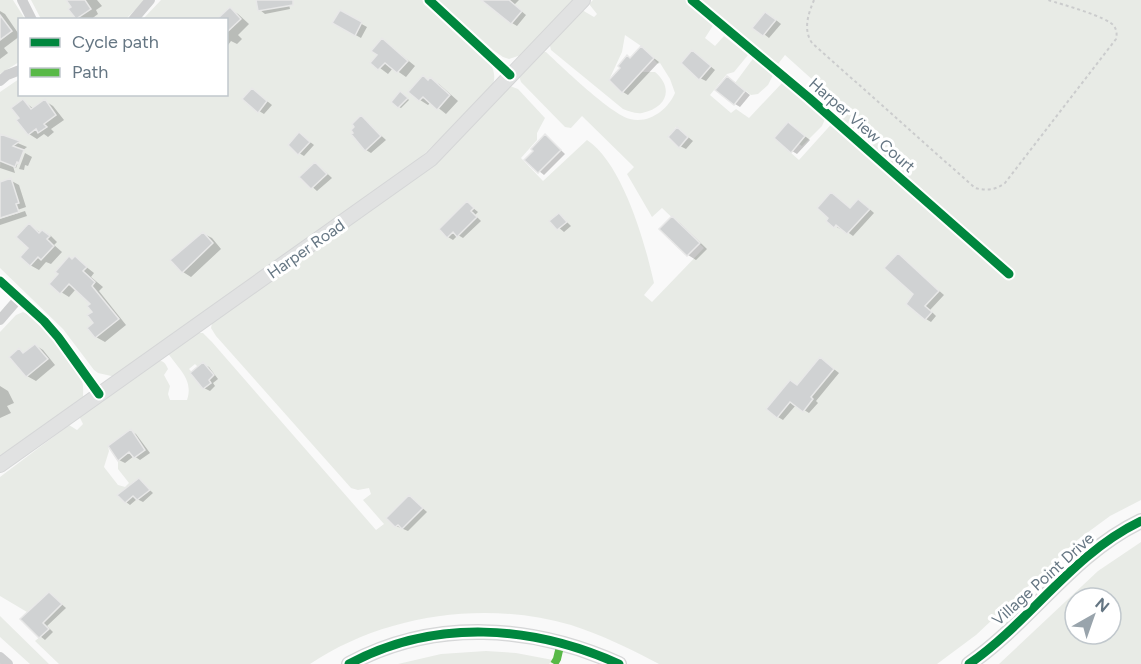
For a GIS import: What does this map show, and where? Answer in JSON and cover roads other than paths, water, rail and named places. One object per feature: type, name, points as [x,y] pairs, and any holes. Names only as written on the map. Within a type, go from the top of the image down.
[{"type":"main road","name":"Harper Road","points":[[0,465],[431,159],[583,0]]},
{"type":"main road","name":"Village Point Drive","points":[[969,664],[1000,638],[1087,555],[1116,534],[1141,521]]},
{"type":"main road","points":[[349,664],[397,645],[432,635],[473,632],[513,633],[561,642],[619,664]]},
{"type":"street","points":[[22,0],[31,18]]},
{"type":"street","points":[[135,18],[150,0]]},
{"type":"street","points":[[429,0],[510,75]]},
{"type":"street","name":"Harper View Court","points":[[692,0],[809,98],[1010,274]]},
{"type":"street","points":[[0,81],[18,71]]},
{"type":"street","points":[[0,281],[58,337],[99,394]]},
{"type":"street","points":[[0,320],[19,297]]},
{"type":"street","points":[[0,657],[8,664]]}]
